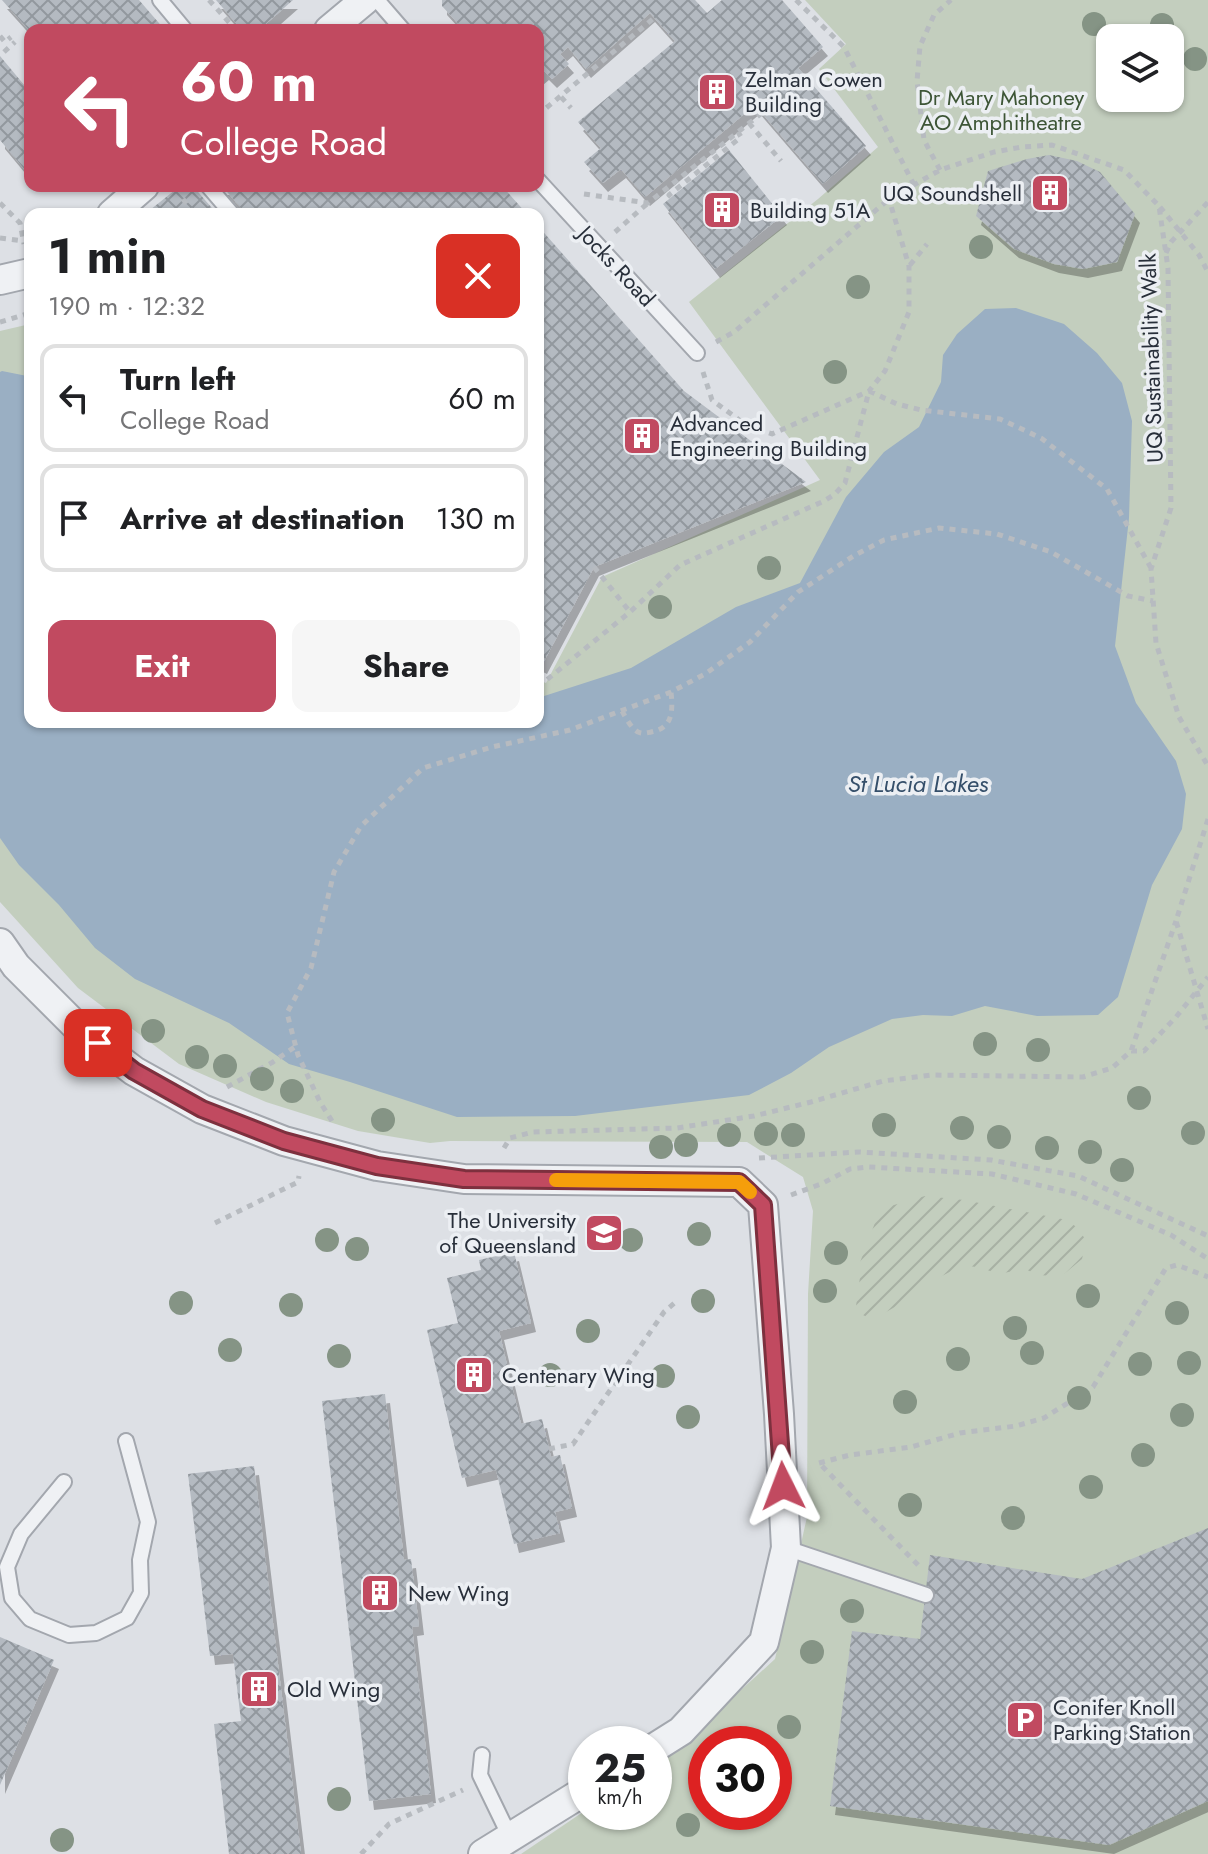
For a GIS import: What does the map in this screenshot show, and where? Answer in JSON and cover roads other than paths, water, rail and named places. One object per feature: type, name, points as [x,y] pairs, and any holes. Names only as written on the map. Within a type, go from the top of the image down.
[{"type":"street","points":[[336,24],[365,0]]},
{"type":"street","points":[[119,208],[137,192]]},
{"type":"street","points":[[0,280],[24,274]]},
{"type":"street","points":[[5,962],[79,1029],[134,1071],[202,1109],[284,1141],[377,1166],[464,1179],[745,1170],[763,1205],[786,1548],[764,1642],[681,1731],[672,1737]]},
{"type":"street","points":[[483,1854],[568,1801]]},
{"type":"lane","points":[[160,0],[180,24]]},
{"type":"lane","points":[[377,0],[398,24]]},
{"type":"lane","name":"Jocks Road","points":[[544,187],[697,353]]},
{"type":"lane","points":[[213,192],[227,208]]},
{"type":"lane","points":[[64,1482],[21,1534],[7,1567],[12,1598],[30,1619],[69,1635],[96,1633],[127,1618],[141,1593],[140,1560],[148,1522],[126,1441]]},
{"type":"lane","points":[[786,1548],[926,1595]]},
{"type":"lane","points":[[482,1755],[480,1775],[510,1837]]},
{"type":"water","name":"St Lucia Lakes","points":[[1016,308],[1064,324],[1097,353],[1122,383],[1132,421],[1129,518],[1115,646],[1136,703],[1176,761],[1186,794],[1182,829],[1152,885],[1118,997],[1098,1015],[1037,1016],[985,1006],[952,1016],[923,1015],[892,1019],[829,1047],[791,1073],[749,1095],[575,1116],[457,1117],[289,1064],[229,1023],[135,979],[95,948],[59,905],[19,865],[0,838],[0,372],[24,375],[24,728],[544,728],[544,696],[631,668],[736,607],[800,583],[846,497],[884,452],[919,427],[941,382],[943,355],[957,334],[985,309]]},
{"type":"place","name":"Zelman Cowen Building","points":[[717,92]]},
{"type":"place","name":"UQ Soundshell","points":[[1050,193]]},
{"type":"place","name":"Building 51A","points":[[722,210]]},
{"type":"place","name":"Advanced Engineering Building","points":[[642,436]]},
{"type":"place","name":"The University of Queensland","points":[[604,1233]]},
{"type":"place","name":"Centenary Wing","points":[[474,1375]]},
{"type":"place","name":"New Wing","points":[[380,1593]]},
{"type":"place","name":"Old Wing","points":[[259,1689]]},
{"type":"place","name":"Conifer Knoll Parking Station","points":[[1025,1720]]},
{"type":"park label","name":"Dr Mary Mahoney AO Amphitheatre","points":[[1001,110]]}]
